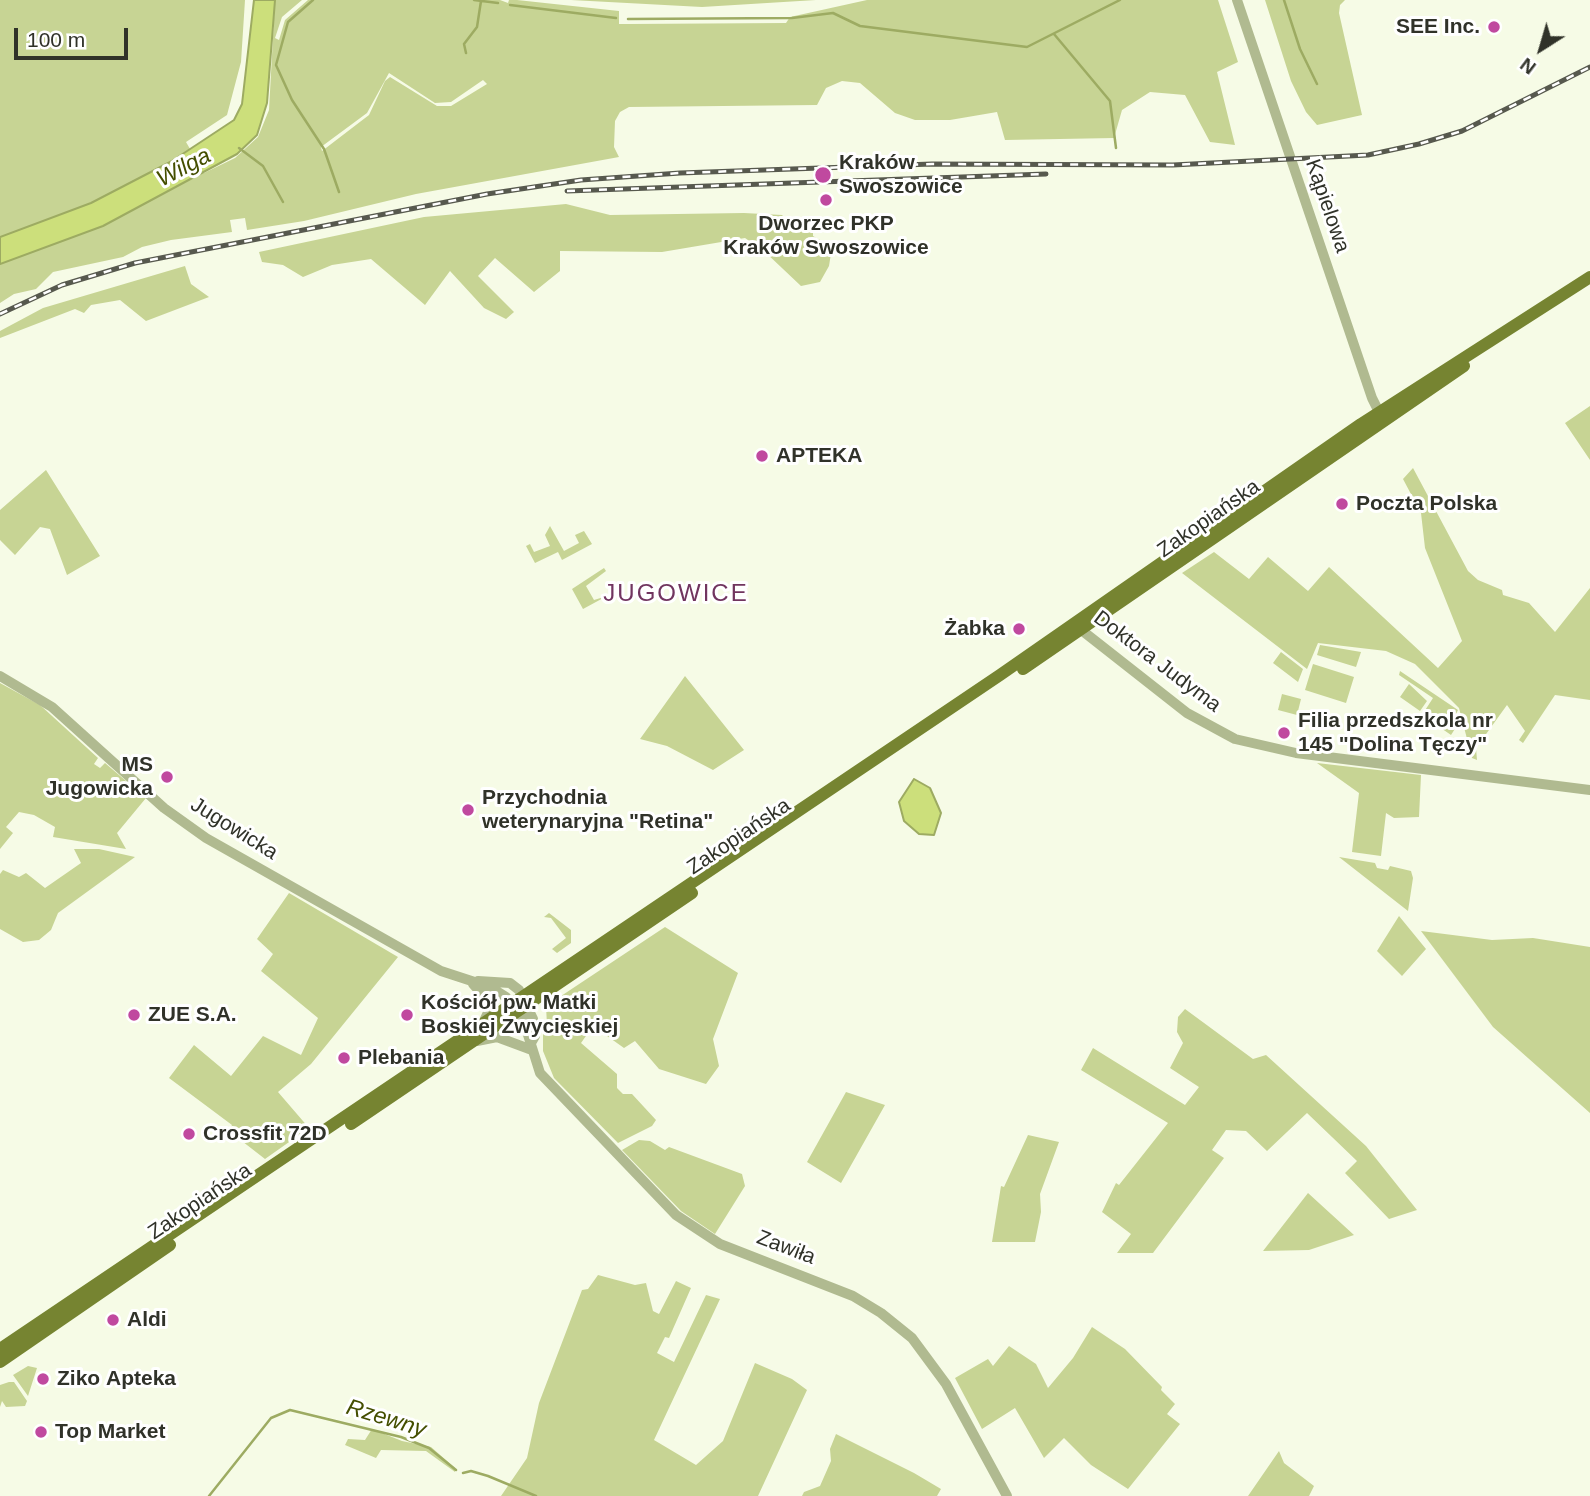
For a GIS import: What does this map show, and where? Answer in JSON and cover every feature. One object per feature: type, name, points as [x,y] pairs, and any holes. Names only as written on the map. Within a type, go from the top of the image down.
[{"type":"main road","name":"Zakopiańska","points":[[0,1362],[477,1041],[520,1004],[1590,276]]},
{"type":"main road","name":"Zakopiańska","points":[[0,1349],[483,1023],[520,1004]]},
{"type":"street","name":"Kąpielowa","points":[[1237,0],[1381,417]]},
{"type":"street","name":"Doktora Judyma","points":[[1077,627],[1187,713],[1235,739],[1296,753],[1590,790]]},
{"type":"street","name":"Jugowicka","points":[[0,676],[52,707],[197,832],[441,971],[494,989],[520,1004]]},
{"type":"street","points":[[470,981],[484,992],[488,1001],[489,1012],[483,1023]]},
{"type":"street","name":"Zawiła","points":[[520,1004],[536,1065],[545,1079],[665,1205],[690,1227],[720,1244],[853,1296],[881,1313],[912,1338],[946,1384],[1007,1496]]},
{"type":"street","points":[[477,1041],[497,1037],[532,1046]]},
{"type":"shaded area","points":[[0,0],[245,0],[241,62],[227,115],[186,142],[204,173],[235,158],[258,137],[269,110],[275,0],[302,0],[282,17],[275,38],[279,40],[285,20],[308,0],[500,0],[508,3],[509,0],[517,0],[619,11],[619,24],[628,24],[786,23],[790,17],[867,0],[1218,0],[1238,62],[1217,72],[1235,145],[1210,142],[1185,95],[1150,92],[1122,110],[1114,138],[1005,140],[997,112],[950,120],[915,120],[895,113],[860,83],[842,81],[826,88],[817,105],[629,107],[620,112],[615,121],[614,147],[619,157],[416,194],[304,221],[247,230],[245,218],[230,220],[232,232],[171,240],[142,247],[123,257],[53,272],[36,289],[14,294],[0,303]],"holes":[[[389,73],[435,103],[451,102],[483,80],[487,84],[451,106],[437,106],[390,77],[385,81],[369,115],[322,151],[321,147],[367,113]]]},
{"type":"shaded area","points":[[571,0],[816,0],[702,7]]},
{"type":"shaded area","points":[[1265,0],[1345,0],[1340,5],[1339,13],[1362,115],[1317,125],[1306,112],[1291,81]]},
{"type":"shaded area","points":[[566,204],[610,215],[782,215],[795,229],[813,229],[813,236],[832,247],[829,266],[820,282],[801,286],[764,251],[745,238],[662,252],[560,251],[560,271],[534,292],[495,258],[478,276],[514,312],[506,319],[484,308],[450,271],[425,305],[371,259],[332,265],[303,277],[283,265],[262,262],[259,252],[424,217]]},
{"type":"shaded area","points":[[185,266],[191,284],[209,297],[146,321],[120,300],[91,305],[84,313],[75,309],[0,338],[0,331],[43,308]]},
{"type":"shaded area","points":[[1590,406],[1590,460],[1565,423]]},
{"type":"shaded area","points":[[1413,468],[1468,571],[1478,580],[1502,590],[1503,595],[1529,603],[1555,632],[1590,588],[1590,700],[1555,695],[1523,743],[1519,740],[1525,731],[1507,705],[1476,748],[1477,760],[1472,758],[1459,708],[1415,664],[1386,651],[1318,643],[1307,669],[1182,573],[1214,552],[1249,579],[1268,557],[1308,591],[1329,567],[1438,668],[1462,641],[1425,548],[1421,513],[1403,479]]},
{"type":"shaded area","points":[[46,470],[100,556],[67,575],[50,529],[40,527],[15,555],[0,540],[0,510]]},
{"type":"shaded area","points":[[550,526],[564,551],[579,543],[575,535],[584,531],[592,544],[562,560],[558,552],[535,563],[526,546],[530,544],[534,552],[550,546],[545,535]]},
{"type":"shaded area","points":[[604,568],[606,571],[586,586],[594,600],[607,596],[583,609],[572,589]]},
{"type":"shaded area","points":[[1320,645],[1361,652],[1356,667],[1317,655]]},
{"type":"shaded area","points":[[1281,652],[1303,669],[1298,682],[1273,663]]},
{"type":"shaded area","points":[[1313,664],[1354,677],[1346,703],[1305,690]]},
{"type":"shaded area","points":[[1400,671],[1458,710],[1456,714],[1462,718],[1451,735],[1422,715],[1433,698],[1399,675]]},
{"type":"shaded area","points":[[685,676],[744,750],[713,770],[667,746],[640,739]]},
{"type":"shaded area","points":[[0,683],[40,705],[98,758],[94,764],[100,768],[105,763],[146,798],[117,833],[126,849],[53,837],[55,827],[34,815],[19,812],[6,827],[13,833],[0,849]]},
{"type":"shaded area","points":[[1409,684],[1427,701],[1420,711],[1400,697]]},
{"type":"shaded area","points":[[1282,694],[1301,699],[1297,715],[1278,710]]},
{"type":"shaded area","points":[[1317,763],[1421,775],[1419,817],[1394,818],[1386,813],[1381,856],[1352,852],[1359,793]]},
{"type":"shaded area","points":[[74,849],[99,849],[135,857],[58,913],[51,930],[39,940],[23,942],[0,929],[0,874],[3,870],[19,877],[26,873],[45,888],[81,863]]},
{"type":"shaded area","points":[[1339,857],[1375,863],[1377,868],[1388,870],[1390,866],[1411,871],[1413,878],[1408,911]]},
{"type":"shaded area","points":[[289,893],[398,957],[311,1064],[278,1092],[309,1128],[265,1159],[229,1131],[232,1125],[169,1078],[194,1045],[231,1076],[263,1036],[301,1055],[318,1018],[261,971],[273,954],[257,939]]},
{"type":"shaded area","points":[[549,913],[571,930],[571,943],[557,953],[552,949],[566,938],[551,918],[544,917]]},
{"type":"shaded area","points":[[1399,916],[1426,949],[1402,976],[1377,951]]},
{"type":"shaded area","points":[[665,927],[738,973],[713,1039],[719,1066],[706,1084],[659,1069],[635,1041],[624,1048],[593,1026],[581,1043],[617,1074],[617,1088],[623,1094],[632,1094],[656,1120],[652,1126],[618,1143],[554,1078],[543,1051],[543,1028],[547,1025],[546,1006]]},
{"type":"shaded area","points":[[1421,931],[1492,940],[1533,938],[1590,947],[1590,1113],[1493,1027]]},
{"type":"shaded area","points":[[1185,1009],[1253,1059],[1266,1055],[1366,1146],[1417,1210],[1389,1219],[1345,1173],[1357,1161],[1307,1113],[1267,1151],[1246,1131],[1226,1130],[1212,1150],[1224,1158],[1153,1253],[1117,1253],[1131,1234],[1102,1212],[1116,1183],[1119,1185],[1168,1123],[1081,1070],[1093,1048],[1185,1105],[1199,1087],[1170,1068],[1183,1043],[1177,1032],[1178,1017]]},
{"type":"shaded area","points":[[846,1092],[885,1105],[841,1183],[807,1162]]},
{"type":"shaded area","points":[[1028,1135],[1059,1142],[1040,1194],[1041,1212],[1035,1242],[992,1242],[1001,1186],[1004,1187]]},
{"type":"shaded area","points":[[639,1140],[650,1141],[665,1150],[669,1147],[742,1174],[745,1186],[715,1234],[681,1211],[622,1150]]},
{"type":"shaded area","points":[[1308,1193],[1354,1235],[1309,1250],[1263,1251]]},
{"type":"shaded area","points":[[598,1275],[635,1285],[646,1283],[653,1311],[659,1314],[676,1281],[691,1288],[669,1338],[665,1337],[657,1353],[674,1362],[706,1295],[720,1299],[654,1440],[696,1465],[723,1441],[755,1363],[792,1379],[807,1390],[758,1496],[501,1496],[527,1458],[539,1403],[582,1290],[588,1289]]},
{"type":"shaded area","points":[[1092,1327],[1125,1349],[1162,1387],[1161,1390],[1175,1404],[1167,1414],[1180,1424],[1128,1489],[1091,1465],[1064,1438],[1044,1458],[1015,1408],[982,1429],[955,1378],[988,1359],[993,1366],[1009,1346],[1036,1364],[1048,1388],[1073,1358]]},
{"type":"shaded area","points":[[28,1366],[37,1368],[28,1396],[13,1375]]},
{"type":"shaded area","points":[[14,1382],[27,1401],[25,1406],[6,1407],[2,1401],[0,1407],[0,1385]]},
{"type":"shaded area","points":[[372,1429],[402,1441],[431,1447],[455,1468],[455,1472],[426,1451],[381,1450],[376,1458],[345,1445],[348,1439],[365,1440]]},
{"type":"shaded area","points":[[836,1434],[941,1489],[937,1496],[802,1496],[804,1492],[820,1486],[831,1461],[830,1449]]},
{"type":"shaded area","points":[[1279,1451],[1284,1463],[1314,1486],[1309,1496],[1248,1496]]},
{"type":"water","name":"Wilga","points":[[254,0],[275,0],[267,103],[257,135],[237,154],[103,226],[0,264],[0,237],[91,203],[172,161],[234,120],[242,104]]},
{"type":"water","points":[[914,779],[930,788],[941,813],[934,835],[919,834],[904,821],[899,802]]},
{"type":"waterway","points":[[313,0],[288,22],[276,65],[292,100],[324,149],[339,192]]},
{"type":"waterway","points":[[474,0],[498,3]]},
{"type":"waterway","points":[[628,19],[792,18],[833,13],[860,26],[1027,47],[1120,0]]},
{"type":"waterway","points":[[1284,0],[1300,49],[1317,84]]},
{"type":"waterway","points":[[466,53],[464,44],[477,27],[481,1]]},
{"type":"waterway","points":[[510,5],[616,18]]},
{"type":"waterway","points":[[1054,34],[1110,101],[1116,148]]},
{"type":"waterway","points":[[239,148],[263,166],[283,202]]},
{"type":"waterway","name":"Rzewny","points":[[209,1496],[271,1418],[290,1410],[401,1437],[429,1448],[456,1470]]},
{"type":"waterway","name":"Rzewny","points":[[463,1473],[471,1471],[488,1476],[536,1496]]},
{"type":"railway","points":[[0,314],[62,285],[135,263],[487,194],[581,180],[680,173],[932,164],[1173,165],[1368,155],[1462,131],[1590,67]]},
{"type":"railway","points":[[567,191],[1046,174]]},
{"type":"place","name":"SEE Inc.","points":[[1494,27]]},
{"type":"place","name":"Kraków Swoszowice","points":[[823,175]]},
{"type":"place","name":"Dworzec PKP Kraków Swoszowice","points":[[826,200]]},
{"type":"place","name":"APTEKA","points":[[762,456]]},
{"type":"place","name":"Poczta Polska","points":[[1342,504]]},
{"type":"place","name":"Żabka","points":[[1019,629]]},
{"type":"place","name":"Filia przedszkola nr 145 \"Dolina Tęczy\"","points":[[1284,733]]},
{"type":"place","name":"MS Jugowicka","points":[[167,777]]},
{"type":"place","name":"Przychodnia weterynaryjna \"Retina\"","points":[[468,810]]},
{"type":"place","name":"ZUE S.A.","points":[[134,1015]]},
{"type":"place","name":"Kościół pw. Matki Boskiej Zwycięskiej","points":[[407,1015]]},
{"type":"place","name":"Plebania","points":[[344,1058]]},
{"type":"place","name":"Crossfit 72D","points":[[189,1134]]},
{"type":"place","name":"Aldi","points":[[113,1320]]},
{"type":"place","name":"Ziko Apteka","points":[[43,1379]]},
{"type":"place","name":"Top Market","points":[[41,1432]]},
{"type":"district","name":"JUGOWICE","points":[[676,594]]}]
